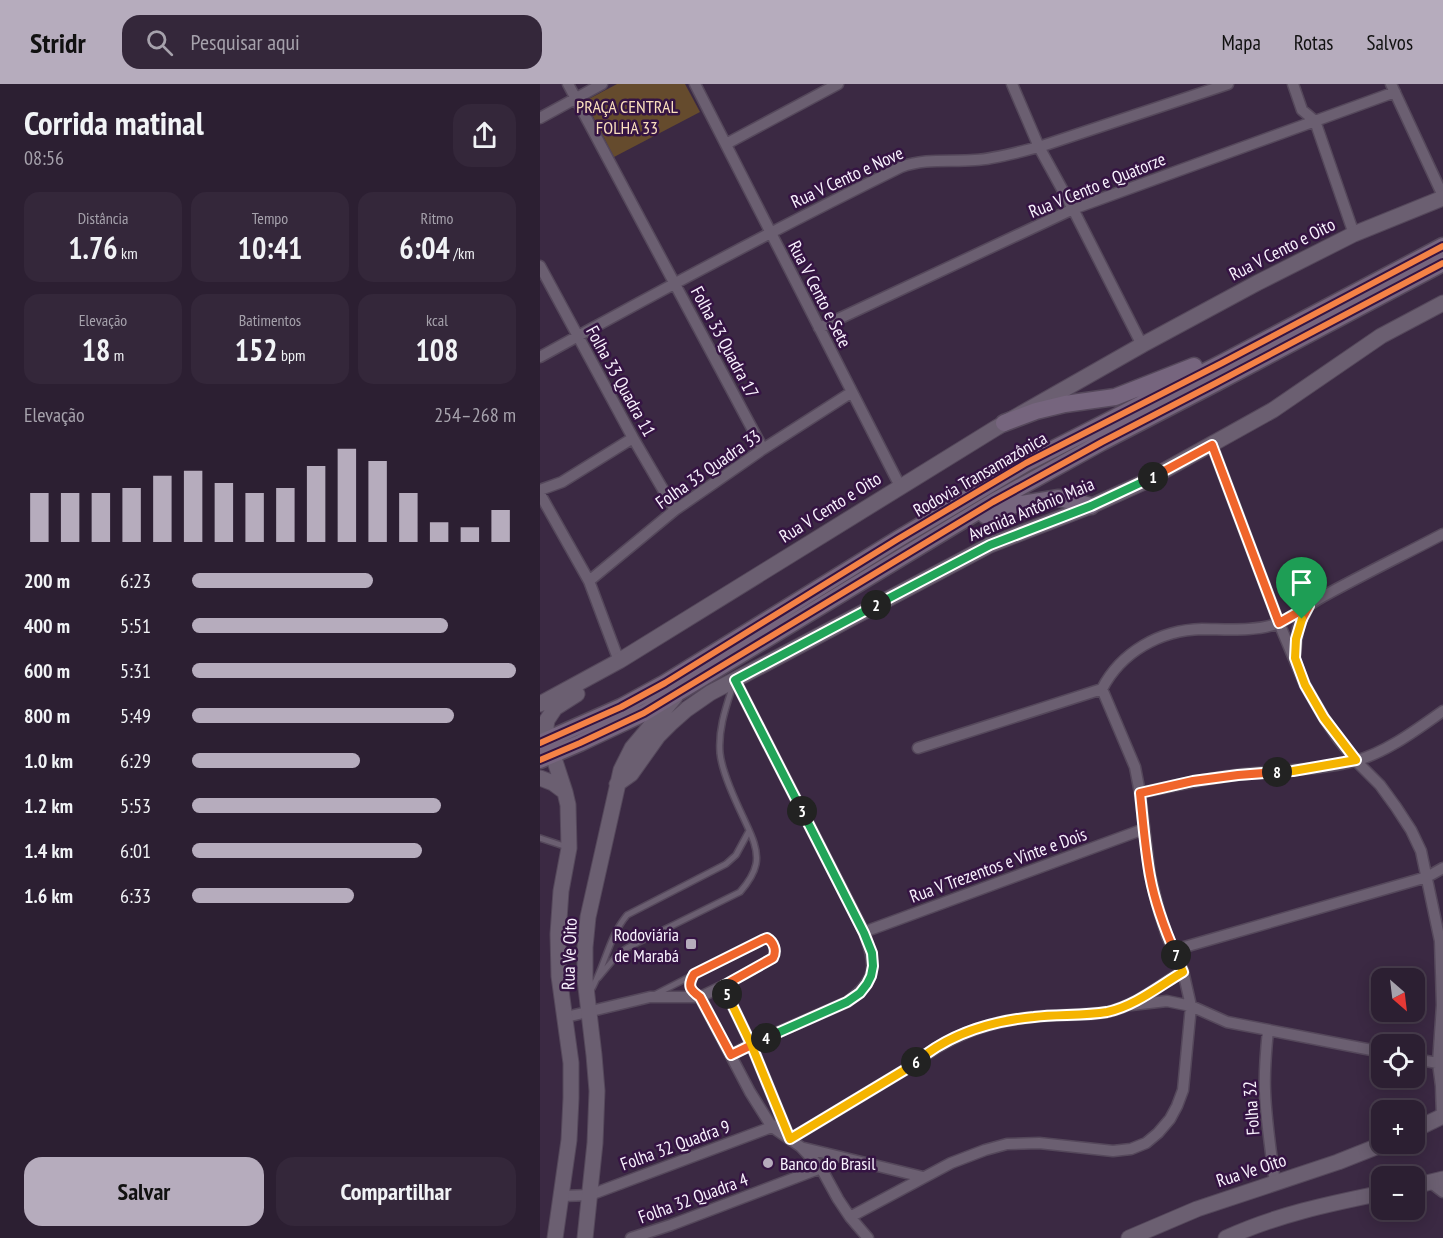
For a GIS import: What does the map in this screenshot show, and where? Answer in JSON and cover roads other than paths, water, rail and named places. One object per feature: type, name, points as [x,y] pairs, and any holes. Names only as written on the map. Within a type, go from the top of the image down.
[{"type":"highway","name":"Rodovia Transamazônica","points":[[545,749],[665,683],[1026,463],[1443,246]]},
{"type":"highway","name":"Rodovia Transamazônica","points":[[545,749],[644,713],[993,502],[1101,442],[1443,263]]},
{"type":"highway","points":[[1004,423],[1036,411],[1065,404],[1114,397],[1192,367],[1222,363]]},
{"type":"highway","points":[[937,535],[1014,505],[1059,498],[1091,506]]},
{"type":"main road","name":"Rua V Cento e Oito","points":[[540,704],[619,661],[1004,423],[1142,345],[1354,234],[1443,197]]},
{"type":"main road","name":"Avenida Antônio Maia","points":[[617,784],[631,774],[670,723],[702,699],[990,545],[1091,506],[1142,483],[1273,410],[1381,336],[1443,303]]},
{"type":"main road","points":[[545,749],[547,720],[555,708],[600,679],[619,661]]},
{"type":"main road","name":"Rua Ve Oito","points":[[585,1238],[595,1143],[597,1091],[585,969],[588,917],[621,770],[632,747],[678,694]]},
{"type":"main road","name":"Rua Ve Oito","points":[[545,749],[565,792],[568,805],[569,848],[561,891],[558,934],[560,976],[571,1064],[571,1098],[569,1140],[555,1238]]},
{"type":"main road","points":[[540,778],[553,783],[565,792]]},
{"type":"main road","points":[[1425,1125],[1443,1116]]},
{"type":"main road","name":"Rua Ve Oito","points":[[1129,1238],[1197,1209],[1371,1150]]},
{"type":"main road","points":[[1226,1238],[1285,1215],[1371,1194]]},
{"type":"street","name":"Folha 33 Quadra 17","points":[[568,84],[763,449]]},
{"type":"street","points":[[540,118],[602,84]]},
{"type":"street","name":"Rua V Cento e Sete","points":[[695,84],[900,486]]},
{"type":"street","points":[[726,144],[838,84]]},
{"type":"street","points":[[1012,84],[1039,147],[1142,345]]},
{"type":"street","name":"Rua V Cento e Nove","points":[[540,357],[770,232],[913,162],[976,160],[1008,155],[1039,147],[1228,84]]},
{"type":"street","points":[[1293,84],[1302,110],[1315,121],[1354,234]]},
{"type":"street","points":[[1393,88],[1443,197]]},
{"type":"street","name":"Rua V Cento e Quatorze","points":[[819,328],[1073,209],[1315,121],[1393,88]]},
{"type":"street","name":"Folha 33 Quadra 11","points":[[540,266],[633,438],[675,510]]},
{"type":"street","name":"Folha 33 Quadra 33","points":[[589,581],[675,510],[763,449],[852,393]]},
{"type":"street","points":[[619,661],[589,581],[540,492],[562,482],[633,438]]},
{"type":"street","points":[[1212,445],[1279,623],[1305,685],[1324,718],[1396,807],[1421,851],[1440,941],[1442,1005],[1438,1063],[1442,1086],[1443,1116]]},
{"type":"street","points":[[918,748],[1102,689],[1113,671],[1123,661],[1138,648],[1158,638],[1192,630],[1230,630],[1279,623],[1443,534]]},
{"type":"street","points":[[1295,658],[1298,628],[1309,606]]},
{"type":"street","points":[[731,1055],[847,1002],[860,993],[867,984],[873,966],[872,953],[864,933],[735,680]]},
{"type":"street","points":[[850,1217],[923,1177],[985,1149],[1007,1144],[1039,1143],[1113,1151],[1131,1149],[1146,1143],[1158,1133],[1177,1106],[1183,1090],[1191,1006],[1183,972],[1167,936],[1150,875],[1135,767],[1102,689]]},
{"type":"street","points":[[1140,793],[1193,781],[1293,771],[1356,760],[1384,749],[1443,711]]},
{"type":"street","name":"Rua V Trezentos e Vinte e Dois","points":[[864,933],[1144,830]]},
{"type":"street","points":[[1174,950],[1427,877],[1443,868]]},
{"type":"street","points":[[1128,1005],[1183,972]]},
{"type":"street","points":[[566,1017],[588,1005],[650,997],[700,997],[723,986],[751,1044],[790,1139]]},
{"type":"street","points":[[700,997],[750,1092],[772,1127],[801,1147],[821,1168],[837,1199],[868,1238]]},
{"type":"street","points":[[790,1139],[908,1068],[923,1055],[972,1029],[1033,1017],[1106,1012],[1128,1005],[1167,1001],[1191,1006],[1227,1022],[1371,1050]]},
{"type":"street","name":"Folha 32","points":[[1268,1030],[1264,1090],[1275,1183]]},
{"type":"street","points":[[1425,1061],[1438,1063]]},
{"type":"street","name":"Folha 32 Quadra 9","points":[[562,1196],[590,1195],[772,1127],[782,1121]]},
{"type":"street","points":[[801,1147],[923,1177]]},
{"type":"street","name":"Folha 32 Quadra 4","points":[[631,1238],[821,1168]]},
{"type":"street","points":[[1437,1181],[1443,1192]]},
{"type":"lane","points":[[598,978],[618,954],[627,948],[740,892],[747,884],[756,865],[757,855],[720,755],[722,723],[735,680]]},
{"type":"lane","points":[[588,1005],[612,940],[619,924],[627,915],[726,864],[736,855],[749,831]]},
{"type":"lane","points":[[540,838],[569,848]]},
{"type":"lane","points":[[650,997],[767,938],[772,943],[775,954],[773,958],[723,986]]},
{"type":"lane","points":[[694,974],[690,986],[693,992],[700,997]]},
{"type":"place","name":"Rodoviária de Marabá","points":[[691,944]]},
{"type":"place","name":"Banco do Brasil","points":[[768,1163]]},
{"type":"park label","name":"PRAÇA CENTRAL FOLHA 33","points":[[627,116]]}]
